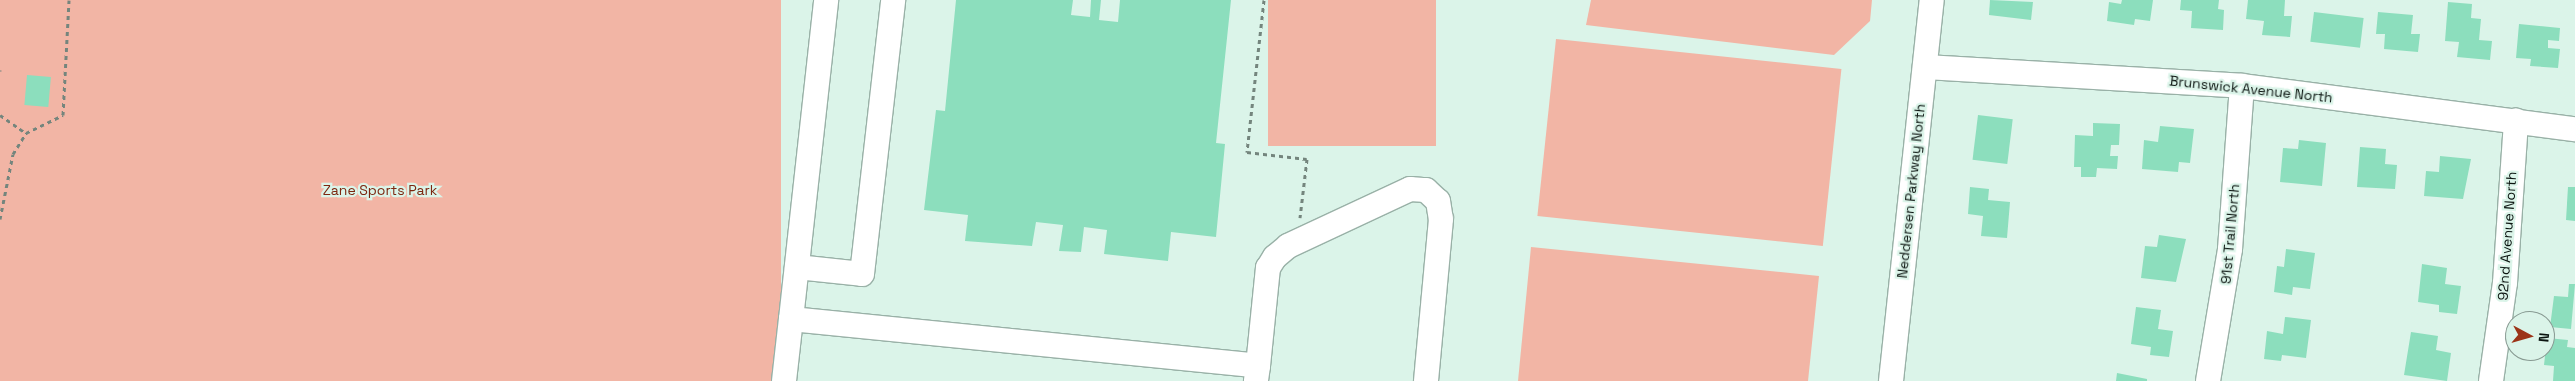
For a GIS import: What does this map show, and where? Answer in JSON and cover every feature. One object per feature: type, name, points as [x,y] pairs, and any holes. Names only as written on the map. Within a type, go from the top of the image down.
[{"type":"street","points":[[784,381],[826,0]]},
{"type":"street","points":[[796,267],[862,274],[893,0]]},
{"type":"street","name":"Neddersen Parkway North","points":[[1891,381],[1932,0]]},
{"type":"street","name":"Brunswick Avenue North","points":[[1925,67],[2242,86],[2575,129]]},
{"type":"street","name":"91st Trail North","points":[[2208,381],[2230,249],[2242,86]]},
{"type":"street","name":"92nd Avenue North","points":[[2491,381],[2505,282],[2516,120]]},
{"type":"street","points":[[791,319],[1257,374],[1268,268],[1286,248],[1410,188],[1426,190],[1438,201],[1441,219],[1426,381]]},
{"type":"path","points":[[0,219],[13,154],[26,133],[63,115],[69,0]]},
{"type":"path","points":[[1264,0],[1247,152],[1307,159],[1300,222],[1286,248]]},
{"type":"path","points":[[0,115],[26,133]]},
{"type":"green space","name":"Zane Sports Park","points":[[0,0],[781,0],[781,381],[0,381]]},
{"type":"green space","points":[[1268,0],[1436,0],[1436,146],[1268,146]]},
{"type":"green space","points":[[1591,0],[1872,0],[1870,21],[1834,55],[1586,25]]},
{"type":"green space","points":[[1556,39],[1841,69],[1823,246],[1537,216]]},
{"type":"green space","points":[[1531,247],[1819,276],[1808,381],[1518,381]]},
{"type":"building","points":[[956,0],[1073,0],[1071,15],[1090,17],[1091,0],[1101,0],[1099,20],[1118,22],[1120,0],[1231,0],[1216,143],[1225,144],[1216,237],[1171,232],[1168,261],[1104,254],[1107,230],[1084,227],[1081,252],[1059,251],[1063,225],[1036,222],[1032,246],[965,241],[968,215],[924,210],[936,110],[945,111]]},
{"type":"building","points":[[1990,0],[2033,2],[2031,20],[1989,15]]},
{"type":"building","points":[[2122,0],[2153,0],[2150,21],[2135,19],[2134,25],[2107,21],[2109,2],[2121,4]]},
{"type":"building","points":[[2181,0],[2219,0],[2218,9],[2224,10],[2223,30],[2191,28],[2192,11],[2180,10]]},
{"type":"building","points":[[2248,0],[2285,0],[2284,16],[2292,16],[2290,37],[2262,35],[2264,21],[2246,19]]},
{"type":"building","points":[[2448,2],[2472,4],[2471,18],[2481,19],[2479,40],[2492,41],[2490,60],[2457,57],[2459,42],[2445,41]]},
{"type":"building","points":[[2314,12],[2364,18],[2360,48],[2310,42]]},
{"type":"building","points":[[2378,12],[2413,15],[2411,34],[2420,34],[2418,52],[2384,49],[2385,34],[2376,34]]},
{"type":"building","points":[[2519,24],[2560,28],[2559,41],[2548,40],[2548,48],[2560,49],[2558,68],[2530,66],[2531,59],[2516,58]]},
{"type":"building","points":[[27,75],[51,77],[48,107],[24,105]]},
{"type":"building","points":[[1978,115],[2013,119],[2007,164],[1973,160]]},
{"type":"building","points":[[2093,123],[2120,124],[2119,145],[2111,145],[2110,156],[2118,156],[2117,169],[2097,168],[2096,177],[2081,177],[2081,167],[2074,167],[2075,135],[2093,136]]},
{"type":"building","points":[[2160,126],[2194,129],[2190,163],[2179,162],[2178,172],[2142,169],[2144,140],[2158,142]]},
{"type":"building","points":[[2299,140],[2326,143],[2322,186],[2280,182],[2283,148],[2298,149]]},
{"type":"building","points":[[2360,147],[2386,149],[2385,164],[2397,165],[2395,189],[2357,187]]},
{"type":"building","points":[[2440,156],[2471,159],[2463,199],[2424,196],[2426,171],[2439,172]]},
{"type":"building","points":[[1970,187],[1989,189],[1988,200],[2010,202],[2007,238],[1981,236],[1983,216],[1968,214]]},
{"type":"building","points":[[2568,187],[2575,187],[2575,221],[2566,220]]},
{"type":"building","points":[[2159,235],[2186,239],[2176,282],[2141,278],[2145,246],[2157,247]]},
{"type":"building","points":[[2286,249],[2315,253],[2310,289],[2293,287],[2292,295],[2274,292],[2277,266],[2284,267]]},
{"type":"building","points":[[2422,264],[2447,268],[2445,284],[2461,286],[2457,314],[2439,312],[2439,305],[2418,302]]},
{"type":"building","points":[[2569,284],[2575,284],[2571,329],[2555,327],[2555,311],[2552,311],[2554,296],[2568,297]]},
{"type":"building","points":[[2136,307],[2161,310],[2158,329],[2173,331],[2169,357],[2150,355],[2151,347],[2131,344]]},
{"type":"building","points":[[2285,317],[2311,320],[2306,358],[2282,355],[2281,361],[2264,359],[2267,331],[2283,334]]},
{"type":"building","points":[[2411,332],[2438,336],[2436,350],[2451,353],[2447,381],[2404,375]]},
{"type":"building","points":[[2555,339],[2568,340],[2567,347],[2575,348],[2575,381],[2553,381],[2554,366],[2544,365],[2544,361],[2555,361]]},
{"type":"building","points":[[2117,373],[2147,379],[2147,381],[2116,381]]}]
